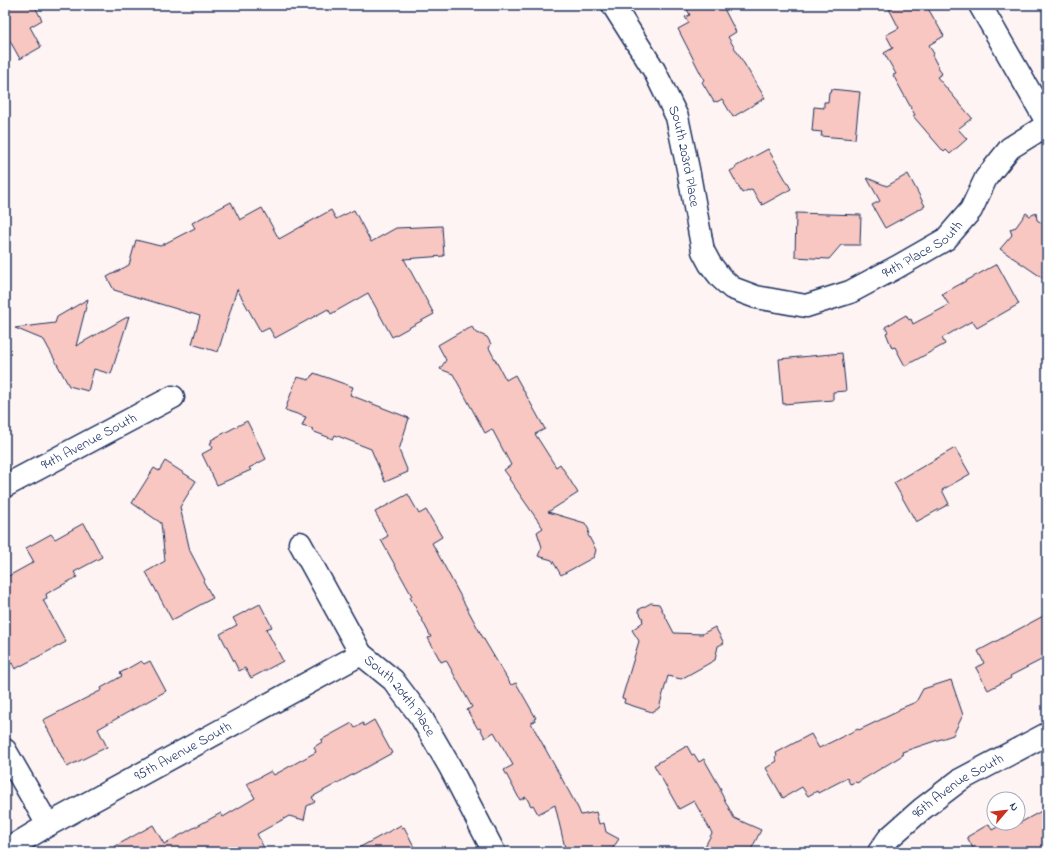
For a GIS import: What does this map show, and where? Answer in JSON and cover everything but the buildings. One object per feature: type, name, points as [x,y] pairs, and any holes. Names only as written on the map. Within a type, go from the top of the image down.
[{"type":"street","name":"South 203rd Place","points":[[614,5],[654,70],[677,117],[704,251],[710,264],[721,278],[732,288],[756,297]]},
{"type":"street","points":[[980,5],[1047,124]]},
{"type":"street","name":"94th Place South","points":[[756,297],[806,306],[850,292],[898,267],[946,239],[971,210],[986,178],[1010,148],[1047,124]]},
{"type":"street","name":"94th Avenue South","points":[[5,486],[173,397]]},
{"type":"street","name":"South 204th Place","points":[[300,543],[361,654],[393,680],[421,717],[450,767],[494,852]]},
{"type":"street","name":"95th Avenue South","points":[[5,851],[48,825],[361,654]]},
{"type":"street","name":"96th Avenue South","points":[[879,852],[889,838],[922,809],[960,780],[1047,734]]},
{"type":"street","points":[[5,750],[48,825]]}]
